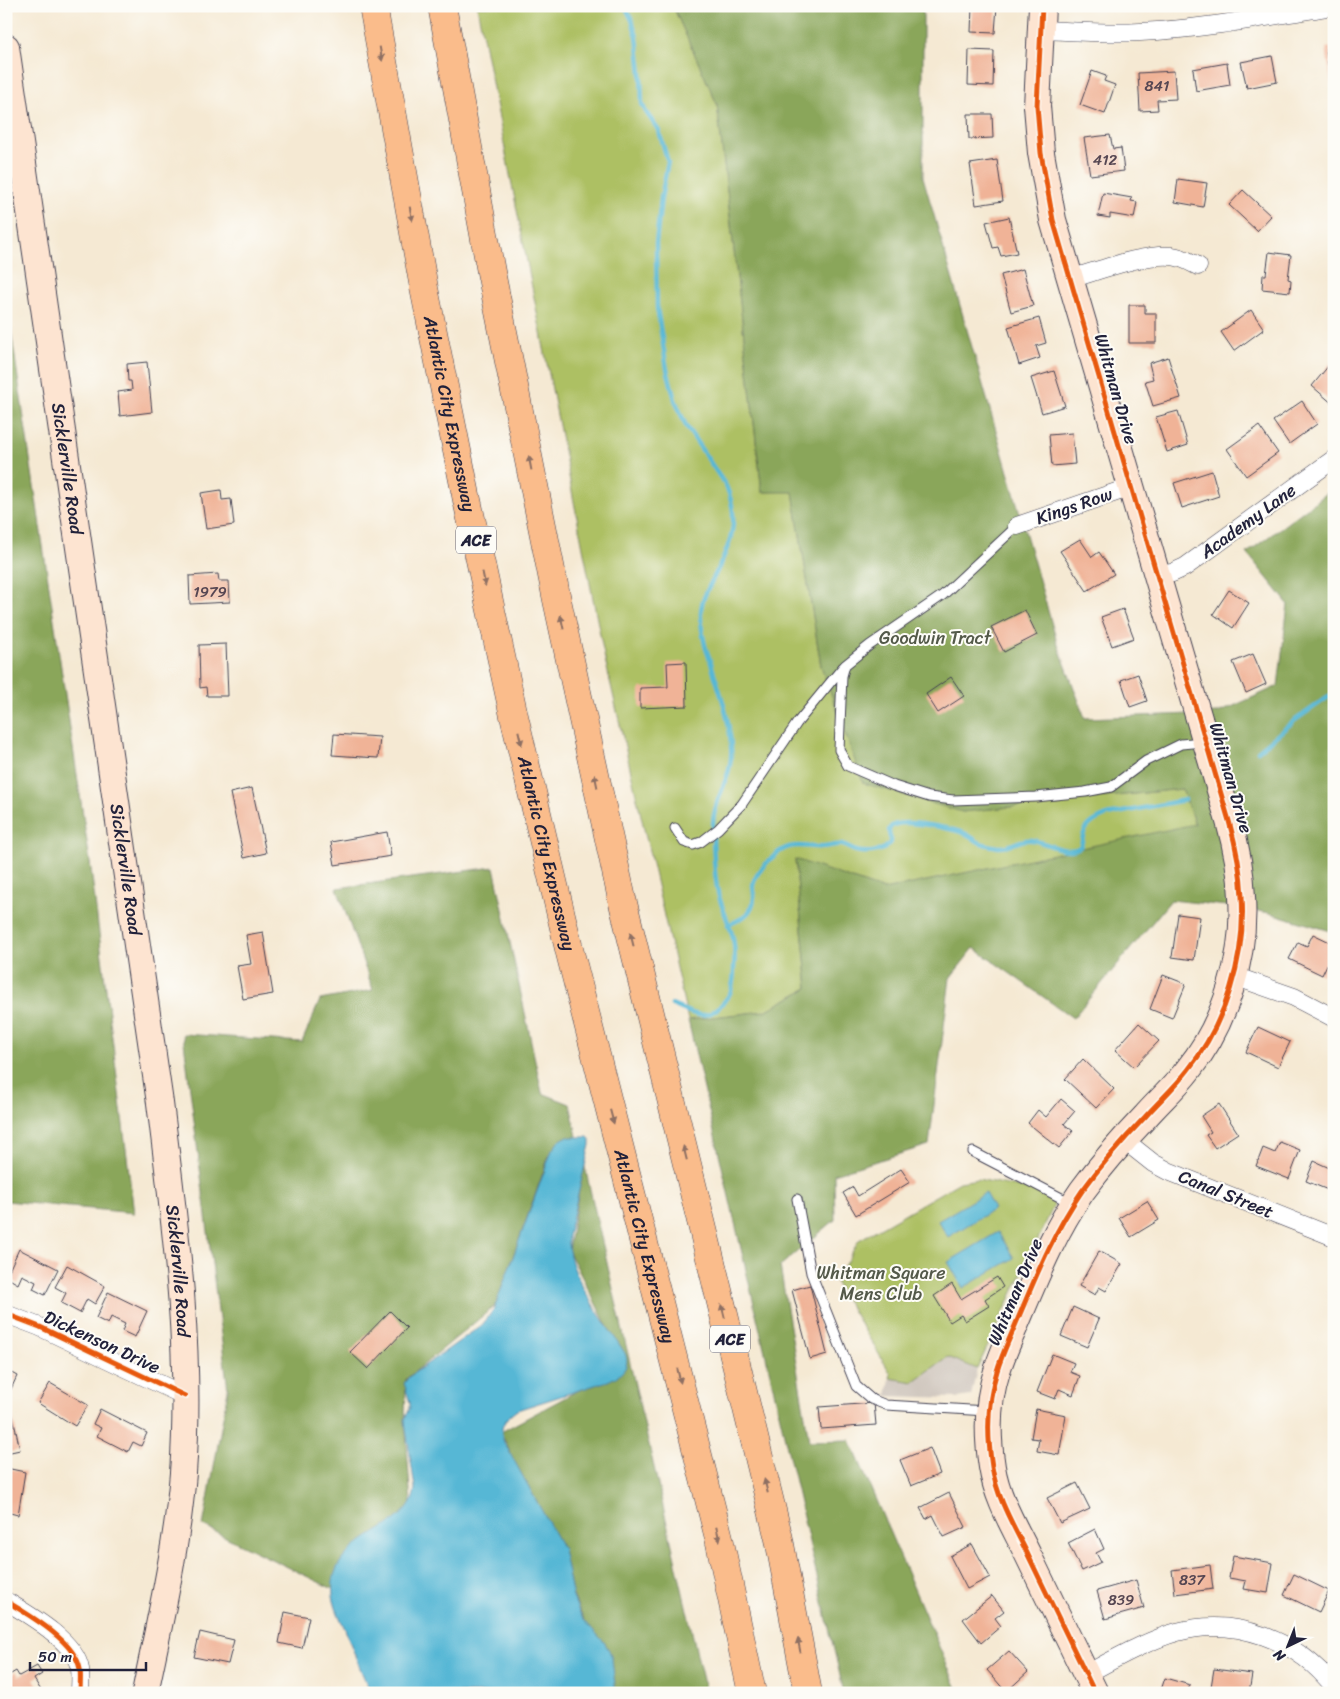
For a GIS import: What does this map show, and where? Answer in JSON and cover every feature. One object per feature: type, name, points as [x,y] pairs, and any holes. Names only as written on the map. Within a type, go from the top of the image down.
[{"type":"highway","name":"Atlantic City Expressway","points":[[373,6],[430,317],[514,716],[570,953],[719,1538],[752,1693]]},
{"type":"highway","name":"ACE","points":[[442,6],[491,272],[549,561],[618,880],[779,1539],[808,1693]]},
{"type":"street","points":[[1042,18],[1104,33],[1157,31],[1204,27],[1333,6]]},
{"type":"street","name":"Whitman Drive","points":[[1042,18],[1038,106],[1041,154],[1053,220],[1207,742],[1234,838],[1241,879],[1242,916],[1234,976],[1226,1001],[1208,1042],[1186,1073],[1124,1140],[1074,1204],[1049,1246],[996,1373],[989,1412],[988,1435],[997,1487],[1011,1521],[1090,1683]]},
{"type":"street","name":"Sicklerville Road","points":[[6,47],[160,1103],[174,1213],[183,1317],[185,1396],[183,1472],[169,1578],[145,1693]]},
{"type":"street","points":[[1070,279],[1149,257],[1174,256],[1198,266]]},
{"type":"street","name":"Academy Lane","points":[[1158,575],[1172,573],[1185,567],[1334,459]]},
{"type":"street","name":"Kings Row","points":[[1018,526],[1131,487]]},
{"type":"street","points":[[1234,976],[1294,997],[1334,1018]]},
{"type":"street","name":"Canal Street","points":[[1124,1140],[1153,1163],[1168,1171],[1334,1237]]},
{"type":"street","name":"Dickenson Drive","points":[[6,1314],[40,1327],[185,1396]]},
{"type":"street","points":[[6,1601],[44,1624],[73,1652],[80,1668],[80,1693]]},
{"type":"street","points":[[1090,1683],[1176,1632],[1199,1628],[1222,1628],[1248,1631],[1281,1643],[1303,1656],[1334,1688]]},
{"type":"lane","points":[[675,828],[684,842],[694,845],[718,829],[742,804],[797,723],[845,665],[870,645],[943,595],[1018,526]]},
{"type":"lane","points":[[845,665],[842,676],[839,750],[848,766],[894,786],[929,797],[953,800],[1036,797],[1085,792],[1111,787],[1146,761],[1181,744],[1207,742]]},
{"type":"lane","points":[[973,1152],[1074,1204]]},
{"type":"lane","points":[[797,1199],[811,1274],[856,1386],[871,1399],[886,1405],[989,1412]]},
{"type":"shaded area","points":[[948,1357],[977,1369],[971,1396],[956,1398],[887,1396],[890,1378],[913,1382]]},
{"type":"green space","points":[[477,6],[673,6],[717,104],[762,492],[793,491],[821,666],[962,812],[1182,789],[1195,825],[884,890],[795,860],[808,988],[765,1011],[688,1020],[604,655]]},
{"type":"green space","name":"Goodwin Tract","points":[[673,6],[923,6],[923,177],[1057,642],[1085,718],[1218,713],[1278,686],[1288,604],[1247,553],[1334,488],[1334,932],[1270,913],[1171,900],[1073,1018],[974,948],[950,978],[929,1145],[834,1174],[835,1220],[780,1266],[809,1441],[850,1440],[959,1693],[844,1693],[688,1020],[765,1011],[808,988],[795,859],[884,890],[1195,824],[1182,789],[962,812],[863,783],[821,666],[793,492],[762,492],[717,104]]},
{"type":"green space","points":[[6,297],[91,869],[134,1213],[6,1201]]},
{"type":"green space","points":[[494,867],[542,1093],[570,1104],[578,1141],[551,1150],[496,1305],[406,1379],[405,1419],[411,1505],[333,1589],[203,1526],[228,1390],[183,1034],[302,1042],[320,1000],[373,990],[337,888]]},
{"type":"green space","points":[[584,1163],[706,1693],[616,1693],[501,1432],[627,1364],[568,1250]]},
{"type":"green space","name":"Whitman Square Mens Club","points":[[978,1179],[1037,1191],[1056,1201],[977,1369],[948,1357],[913,1382],[890,1378],[891,1374],[835,1282],[859,1240],[960,1182]]},
{"type":"water","points":[[566,1137],[588,1137],[590,1139],[568,1236],[573,1265],[588,1297],[625,1353],[627,1363],[621,1373],[608,1381],[517,1410],[506,1420],[502,1428],[502,1437],[563,1549],[573,1597],[583,1619],[609,1650],[612,1659],[616,1693],[371,1693],[336,1608],[333,1579],[340,1562],[353,1549],[399,1516],[410,1504],[415,1488],[405,1419],[410,1403],[404,1383],[410,1376],[482,1325],[494,1309],[552,1150],[559,1141]]},
{"type":"water","points":[[985,1193],[994,1209],[948,1237],[938,1221]]},
{"type":"water","points":[[998,1232],[1014,1258],[963,1288],[948,1262]]},
{"type":"building","points":[[972,6],[997,6],[995,33],[971,32]]},
{"type":"building","points":[[1334,47],[1334,84],[1331,84],[1326,48]]},
{"type":"building","points":[[969,50],[994,51],[993,86],[968,85]]},
{"type":"building","points":[[1272,56],[1277,82],[1247,88],[1241,62]]},
{"type":"building","points":[[1227,63],[1230,85],[1196,91],[1193,69]]},
{"type":"building","points":[[1092,71],[1106,76],[1104,81],[1115,85],[1105,114],[1080,105]]},
{"type":"building","points":[[1174,71],[1176,99],[1157,100],[1158,110],[1140,111],[1138,73]]},
{"type":"building","points":[[968,114],[992,114],[993,138],[969,139]]},
{"type":"building","points":[[1110,135],[1113,149],[1121,148],[1124,171],[1090,175],[1084,138]]},
{"type":"building","points":[[997,160],[1003,201],[976,205],[970,164]]},
{"type":"building","points":[[1178,179],[1207,183],[1203,207],[1175,202]]},
{"type":"building","points":[[1243,190],[1271,216],[1257,231],[1229,205]]},
{"type":"building","points":[[1103,193],[1132,198],[1131,201],[1137,202],[1134,218],[1110,214],[1110,218],[1098,216]]},
{"type":"building","points":[[1009,217],[1017,253],[1001,256],[998,247],[993,248],[986,222]]},
{"type":"building","points":[[1269,252],[1291,255],[1288,279],[1291,280],[1290,292],[1262,289],[1263,275],[1266,275]]},
{"type":"building","points":[[1023,269],[1033,306],[1011,312],[1001,275]]},
{"type":"building","points":[[1129,305],[1145,305],[1145,313],[1156,313],[1156,343],[1129,343]]},
{"type":"building","points":[[1251,310],[1264,329],[1234,351],[1221,332]]},
{"type":"building","points":[[1039,318],[1046,343],[1036,346],[1040,358],[1019,365],[1008,327]]},
{"type":"building","points":[[1168,357],[1181,398],[1153,406],[1145,381],[1153,379],[1149,363]]},
{"type":"building","points":[[1334,359],[1334,405],[1312,386]]},
{"type":"building","points":[[147,362],[152,412],[120,416],[118,392],[132,390],[131,381],[128,381],[127,364]]},
{"type":"building","points":[[1054,371],[1065,406],[1042,413],[1031,378]]},
{"type":"building","points":[[1302,401],[1317,424],[1289,444],[1273,421]]},
{"type":"building","points":[[1178,411],[1188,445],[1167,452],[1156,417]]},
{"type":"building","points":[[1259,426],[1278,453],[1246,476],[1227,449]]},
{"type":"building","points":[[1072,433],[1075,464],[1052,466],[1049,435]]},
{"type":"building","points":[[1212,471],[1219,496],[1182,508],[1174,483]]},
{"type":"building","points":[[221,490],[222,500],[231,499],[234,525],[206,529],[201,493]]},
{"type":"building","points":[[1080,539],[1092,557],[1099,552],[1114,574],[1087,591],[1060,551]]},
{"type":"building","points":[[218,574],[219,581],[229,581],[230,602],[190,604],[189,576]]},
{"type":"building","points":[[1229,590],[1249,603],[1233,628],[1213,614]]},
{"type":"building","points":[[1123,609],[1134,638],[1112,646],[1101,617]]},
{"type":"building","points":[[1025,610],[1037,635],[1004,652],[991,627]]},
{"type":"building","points":[[226,644],[228,696],[207,696],[206,687],[200,688],[199,645]]},
{"type":"building","points":[[1253,654],[1266,684],[1246,693],[1233,662]]},
{"type":"building","points":[[686,662],[687,706],[640,708],[640,688],[668,687],[667,663]]},
{"type":"building","points":[[1138,674],[1147,701],[1130,707],[1121,680]]},
{"type":"building","points":[[951,677],[964,696],[938,713],[926,694]]},
{"type":"building","points":[[334,734],[380,737],[378,758],[332,755]]},
{"type":"building","points":[[252,788],[266,853],[244,858],[230,793]]},
{"type":"building","points":[[387,832],[391,856],[335,865],[331,842]]},
{"type":"building","points":[[1178,914],[1200,917],[1194,960],[1172,957]]},
{"type":"building","points":[[263,932],[273,994],[243,999],[237,966],[251,964],[246,935]]},
{"type":"building","points":[[1313,934],[1334,944],[1334,950],[1322,975],[1289,959],[1298,942],[1307,946]]},
{"type":"building","points":[[1163,975],[1186,984],[1172,1018],[1150,1009]]},
{"type":"building","points":[[1139,1023],[1159,1041],[1134,1067],[1115,1050]]},
{"type":"building","points":[[1258,1027],[1290,1042],[1278,1067],[1246,1052]]},
{"type":"building","points":[[1083,1059],[1114,1089],[1096,1108],[1065,1079]]},
{"type":"building","points":[[1061,1099],[1075,1111],[1064,1124],[1073,1131],[1059,1148],[1028,1123],[1038,1110],[1046,1117]]},
{"type":"building","points":[[1219,1104],[1238,1133],[1215,1148],[1206,1135],[1211,1132],[1201,1116]]},
{"type":"building","points":[[1280,1142],[1300,1150],[1289,1179],[1256,1166],[1263,1148],[1275,1153]]},
{"type":"building","points":[[1314,1161],[1334,1170],[1333,1192],[1306,1181]]},
{"type":"building","points":[[901,1169],[910,1182],[856,1215],[843,1193],[853,1187],[858,1196]]},
{"type":"building","points":[[1147,1201],[1159,1220],[1131,1237],[1119,1218]]},
{"type":"building","points":[[19,1249],[58,1269],[45,1295],[33,1289],[36,1282],[22,1275],[18,1284],[6,1277]]},
{"type":"building","points":[[1099,1251],[1122,1264],[1106,1291],[1099,1287],[1095,1295],[1079,1286]]},
{"type":"building","points":[[67,1265],[105,1286],[95,1304],[87,1299],[80,1313],[61,1303],[66,1293],[55,1287]]},
{"type":"building","points":[[997,1277],[1003,1287],[985,1299],[989,1306],[965,1321],[961,1315],[950,1322],[934,1296],[952,1284],[961,1299]]},
{"type":"building","points":[[810,1285],[827,1354],[810,1359],[792,1290]]},
{"type":"building","points":[[108,1292],[147,1311],[135,1337],[122,1331],[125,1324],[111,1317],[108,1324],[96,1318]]},
{"type":"building","points":[[1073,1307],[1099,1319],[1087,1347],[1061,1336]]},
{"type":"building","points":[[390,1311],[407,1328],[368,1369],[350,1352]]},
{"type":"building","points":[[1052,1354],[1074,1363],[1070,1372],[1080,1376],[1073,1395],[1059,1389],[1055,1399],[1037,1392]]},
{"type":"building","points":[[6,1370],[17,1376],[6,1400]]},
{"type":"building","points":[[50,1383],[88,1405],[75,1426],[38,1403]]},
{"type":"building","points":[[874,1403],[876,1425],[821,1429],[819,1407]]},
{"type":"building","points":[[6,1408],[11,1408],[20,1450],[6,1453]]},
{"type":"building","points":[[100,1409],[147,1433],[141,1446],[133,1442],[128,1452],[97,1436],[101,1428],[93,1424]]},
{"type":"building","points":[[1036,1409],[1066,1415],[1059,1455],[1037,1451],[1039,1439],[1031,1438]]},
{"type":"building","points":[[930,1448],[940,1474],[911,1486],[900,1460]]},
{"type":"building","points":[[6,1468],[25,1472],[18,1515],[6,1512]]},
{"type":"building","points":[[1077,1483],[1090,1509],[1060,1523],[1047,1498]]},
{"type":"building","points":[[949,1493],[966,1527],[944,1537],[933,1515],[926,1519],[920,1508]]},
{"type":"building","points":[[1095,1529],[1104,1549],[1096,1553],[1101,1562],[1082,1571],[1068,1543]]},
{"type":"building","points":[[972,1544],[990,1577],[967,1589],[950,1556]]},
{"type":"building","points":[[1233,1556],[1273,1563],[1268,1593],[1244,1589],[1246,1581],[1229,1578]]},
{"type":"building","points":[[1210,1565],[1213,1589],[1175,1594],[1172,1570]]},
{"type":"building","points":[[1294,1574],[1329,1591],[1319,1612],[1284,1595]]},
{"type":"building","points":[[1136,1580],[1144,1608],[1105,1619],[1097,1591]]},
{"type":"building","points":[[992,1596],[1004,1611],[995,1618],[1001,1626],[981,1643],[963,1619]]},
{"type":"building","points":[[285,1612],[309,1617],[302,1648],[279,1643]]},
{"type":"building","points":[[200,1632],[234,1640],[228,1664],[194,1657]]},
{"type":"building","points":[[1009,1651],[1028,1672],[1006,1692],[987,1670]]},
{"type":"building","points":[[37,1666],[42,1674],[34,1679],[42,1692],[6,1693],[6,1677],[16,1671],[19,1676]]},
{"type":"building","points":[[1214,1669],[1252,1674],[1249,1693],[1210,1693]]},
{"type":"building","points":[[1165,1678],[1190,1685],[1187,1693],[1160,1693]]},
{"type":"waterway","points":[[625,6],[637,37],[642,104],[659,131],[668,162],[661,198],[656,243],[657,308],[667,369],[675,400],[686,426],[726,486],[733,511],[732,534],[719,568],[704,597],[701,614],[705,645],[725,708],[730,737],[731,758],[716,807],[713,835],[717,888],[734,942],[733,980],[728,997],[720,1006],[708,1014],[691,1013],[672,1005]]},
{"type":"waterway","points":[[1258,751],[1294,721],[1334,693]]},
{"type":"waterway","points":[[728,925],[742,918],[752,907],[753,885],[762,868],[779,852],[789,847],[840,845],[860,852],[870,852],[885,848],[891,842],[890,828],[903,823],[913,823],[958,831],[977,841],[993,846],[1003,847],[1023,840],[1032,840],[1069,850],[1080,847],[1084,832],[1089,825],[1107,815],[1185,800]]},
{"type":"cycle path","points":[[1042,6],[1037,106],[1041,153],[1053,220],[1229,821],[1238,859],[1242,897],[1242,920],[1236,966],[1230,989],[1213,1032],[1183,1076],[1112,1153],[1072,1206],[1054,1238],[1031,1287],[1001,1358],[991,1395],[989,1443],[994,1479],[1007,1513],[1095,1693]]},
{"type":"cycle path","points":[[6,1314],[40,1327],[185,1396]]},
{"type":"cycle path","points":[[6,1601],[50,1630],[70,1649],[80,1669],[80,1693]]}]
